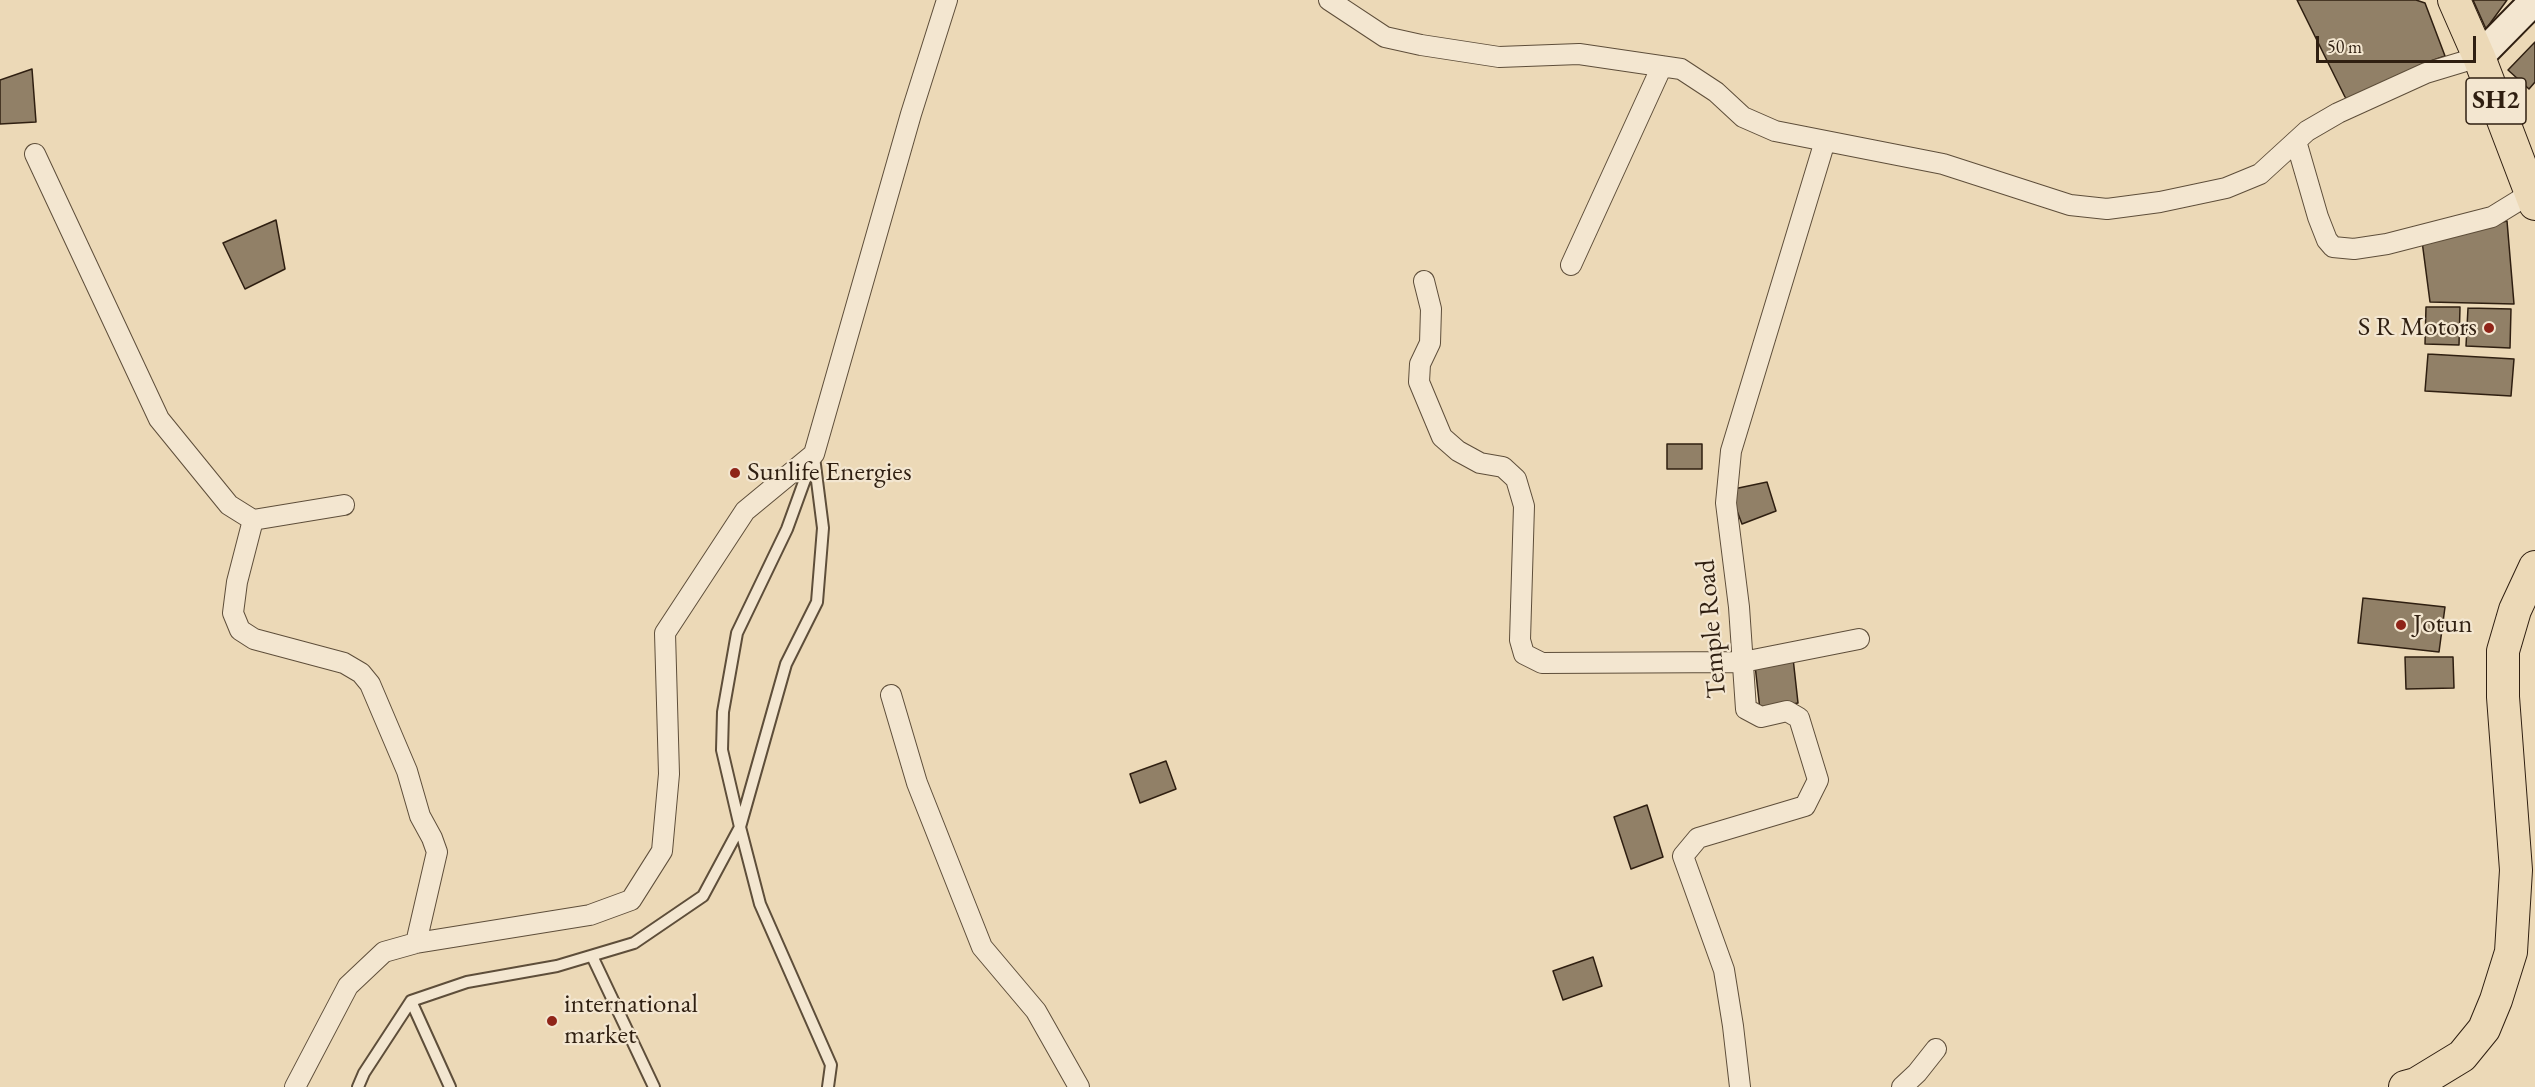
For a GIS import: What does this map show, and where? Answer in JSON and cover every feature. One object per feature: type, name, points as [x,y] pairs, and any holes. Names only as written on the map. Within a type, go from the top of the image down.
[{"type":"main road","name":"SH2","points":[[2454,0],[2479,57],[2533,198]]},
{"type":"main road","points":[[2479,57],[2535,0]]},
{"type":"main road","points":[[2405,1087],[2416,1084],[2462,1056],[2484,1029],[2511,952],[2516,870],[2503,697],[2504,651],[2515,610],[2535,567]]},
{"type":"street","points":[[295,1087],[348,986],[384,952],[416,943],[590,915],[631,900],[662,851],[669,774],[665,633],[745,511],[814,454],[911,114],[948,0]]},
{"type":"street","points":[[1329,0],[1385,37],[1421,45],[1499,57],[1579,54],[1681,69],[1716,92],[1743,117],[1775,130],[1942,164],[2070,205],[2107,209],[2160,202],[2226,188],[2260,174],[2307,131],[2338,113],[2426,74],[2479,57]]},
{"type":"street","points":[[1571,265],[1662,66]]},
{"type":"street","name":"Temple Road","points":[[1740,1087],[1724,970],[1683,856],[1698,838],[1805,806],[1818,780],[1799,718],[1787,711],[1761,717],[1746,710],[1739,607],[1726,503],[1731,451],[1826,141]]},
{"type":"street","points":[[2296,141],[2318,217],[2327,240],[2333,247],[2354,249],[2387,244],[2493,217],[2533,198]]},
{"type":"street","points":[[35,154],[159,418],[229,505],[252,520],[344,505]]},
{"type":"street","points":[[1424,281],[1431,309],[1430,343],[1420,364],[1419,382],[1442,437],[1458,451],[1480,463],[1503,467],[1516,479],[1524,506],[1520,640],[1524,654],[1542,663],[1743,662],[1859,639]]},
{"type":"street","points":[[252,520],[237,582],[233,613],[240,630],[254,639],[344,663],[361,673],[370,684],[407,771],[420,816],[437,852],[416,943]]},
{"type":"street","points":[[891,695],[917,783],[982,947],[1036,1011],[1079,1087]]},
{"type":"street","points":[[1902,1087],[1917,1073],[1936,1048]]},
{"type":"lane","points":[[358,1087],[364,1073],[411,1001],[467,982],[557,966],[634,943],[703,896],[740,828],[786,664],[817,602],[823,528],[814,454]]},
{"type":"lane","points":[[814,454],[787,529],[737,633],[723,712],[722,750],[760,904],[831,1065],[828,1087]]},
{"type":"lane","points":[[592,956],[654,1087]]},
{"type":"lane","points":[[411,1001],[450,1087]]},
{"type":"building","points":[[2297,0],[2416,0],[2425,3],[2445,56],[2425,63],[2421,72],[2351,101],[2345,97]]},
{"type":"building","points":[[2473,0],[2507,0],[2486,29]]},
{"type":"building","points":[[2535,42],[2535,82],[2529,89],[2508,70]]},
{"type":"building","points":[[32,69],[36,122],[0,124],[0,80]]},
{"type":"building","points":[[276,220],[285,269],[245,289],[223,243]]},
{"type":"building","points":[[2507,221],[2514,304],[2430,302],[2422,241]]},
{"type":"building","points":[[2426,307],[2460,307],[2459,345],[2425,344]]},
{"type":"building","name":"S R Motors","points":[[2468,308],[2511,309],[2510,348],[2466,346]]},
{"type":"building","points":[[2428,354],[2514,359],[2511,396],[2425,391]]},
{"type":"building","points":[[1667,444],[1702,444],[1702,469],[1667,469]]},
{"type":"building","points":[[1767,482],[1776,511],[1742,524],[1729,490]]},
{"type":"building","name":"Jotun","points":[[2363,598],[2445,607],[2439,652],[2358,643]]},
{"type":"building","points":[[2405,657],[2453,657],[2454,688],[2406,689]]},
{"type":"building","points":[[1793,658],[1798,703],[1760,710],[1755,665]]},
{"type":"building","points":[[1166,761],[1176,789],[1140,803],[1130,774]]},
{"type":"building","points":[[1647,805],[1663,857],[1631,869],[1614,817]]},
{"type":"building","points":[[1593,957],[1602,986],[1563,1000],[1553,971]]},
{"type":"place","name":"S R Motors","points":[[2489,328]]},
{"type":"place","name":"Sunlife Energies","points":[[735,473]]},
{"type":"place","name":"Jotun","points":[[2401,625]]},
{"type":"place","name":"international market","points":[[552,1021]]}]
